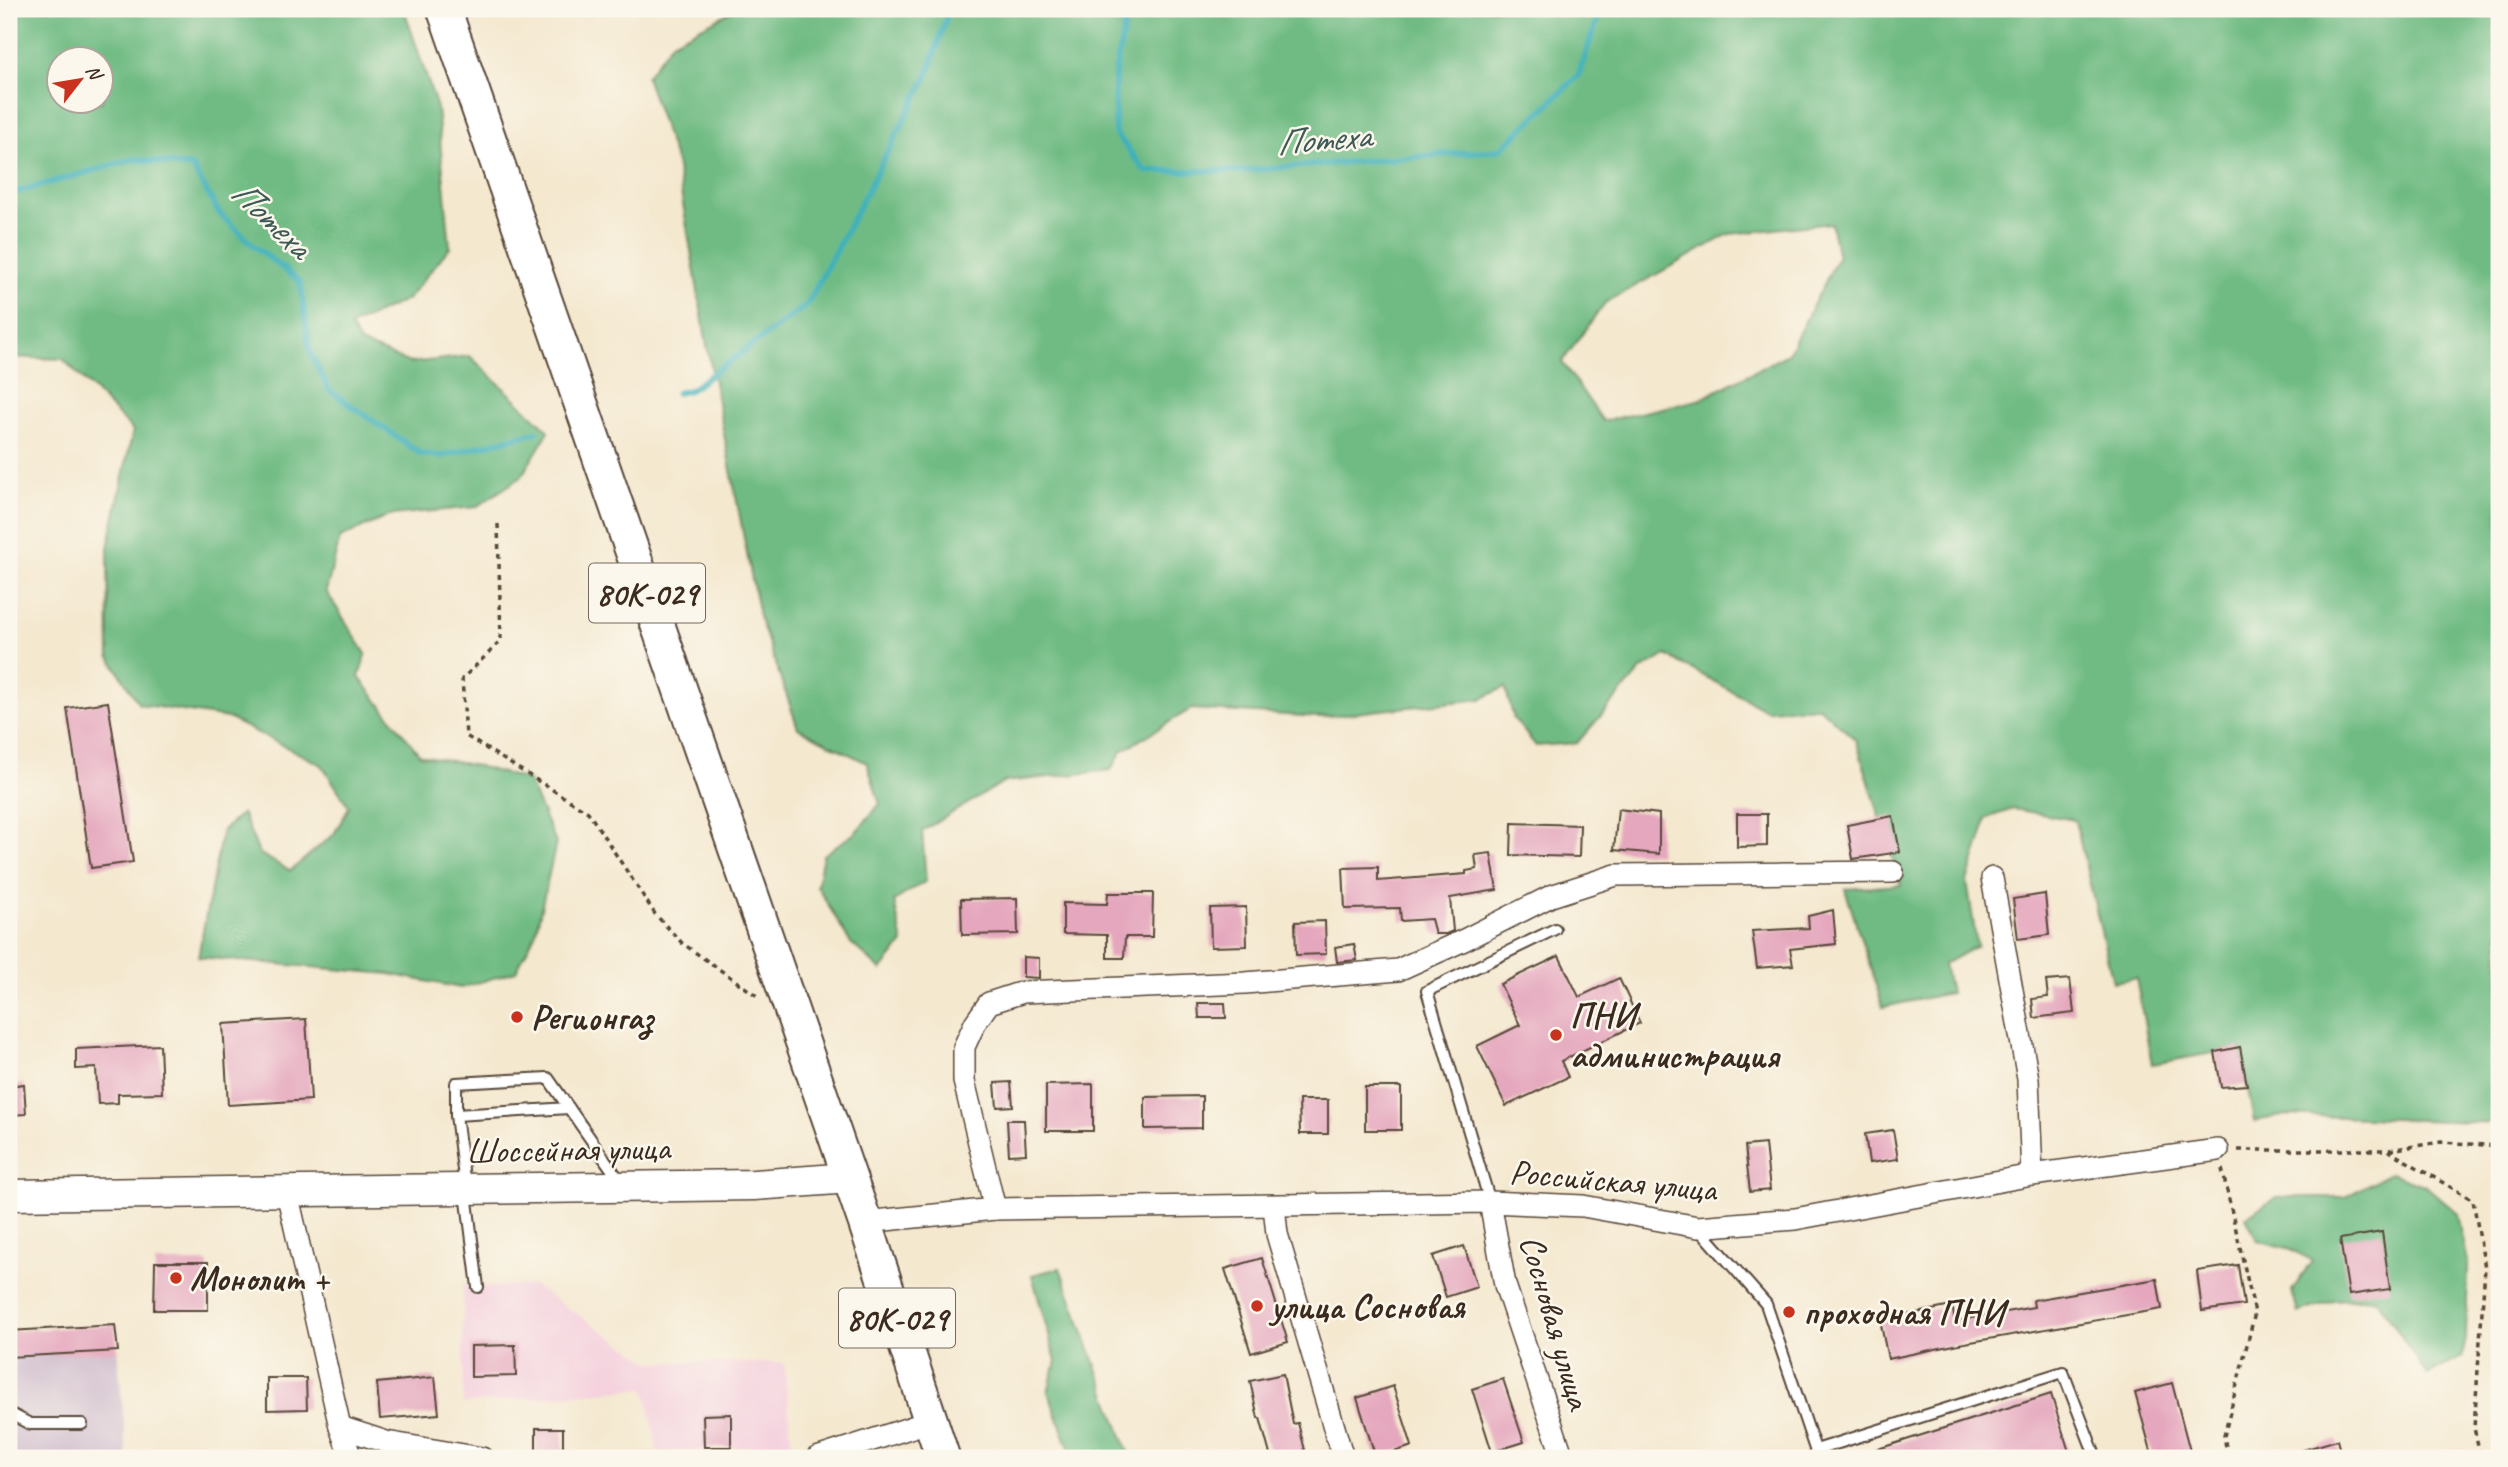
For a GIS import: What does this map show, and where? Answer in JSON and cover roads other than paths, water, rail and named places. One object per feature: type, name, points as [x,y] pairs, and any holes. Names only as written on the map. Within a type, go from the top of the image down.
[{"type":"main road","name":"80К-029","points":[[444,9],[850,1178],[943,1458]]},
{"type":"street","points":[[995,1209],[964,1081],[964,1047],[975,1023],[989,1003],[1023,992],[1245,984],[1398,970],[1551,896],[1616,876],[1893,872]]},
{"type":"street","points":[[1992,878],[2028,1079],[2032,1175]]},
{"type":"street","name":"Российская улица","points":[[865,1222],[995,1209],[1490,1202],[1583,1206],[1698,1227],[1795,1219],[2032,1175],[2218,1150]]},
{"type":"street","name":"Шоссейная улица","points":[[9,1195],[754,1185],[850,1178]]},
{"type":"street","points":[[287,1192],[340,1427],[351,1458]]},
{"type":"street","name":"Сосновая улица","points":[[1490,1202],[1505,1286],[1563,1458]]},
{"type":"street","points":[[1274,1206],[1277,1234],[1343,1458]]},
{"type":"street","points":[[817,1458],[931,1421]]},
{"type":"street","points":[[340,1427],[386,1442],[482,1458]]},
{"type":"lane","points":[[1490,1202],[1427,990],[1555,929]]},
{"type":"lane","points":[[478,1287],[456,1115],[456,1083],[548,1077],[624,1186]]},
{"type":"lane","points":[[456,1115],[569,1108]]},
{"type":"lane","points":[[1698,1227],[1766,1304],[1817,1454],[2063,1372],[2096,1458]]},
{"type":"lane","points":[[9,1413],[30,1424],[82,1424]]},
{"type":"waterway","name":"Потеха","points":[[677,393],[690,390],[807,305],[927,77],[949,9]]},
{"type":"waterway","name":"Потеха","points":[[1128,9],[1115,71],[1115,133],[1145,171],[1240,171],[1500,150],[1578,76],[1601,9]]},
{"type":"waterway","name":"Потеха","points":[[9,194],[135,159],[192,167],[219,213],[253,245],[300,282],[310,352],[329,390],[421,454],[442,456],[537,432]]},
{"type":"place","name":"Регионгаз","points":[[517,1017]]},
{"type":"place","name":"ПНИ администрация","points":[[1556,1035]]},
{"type":"place","name":"Монолит +","points":[[176,1278]]},
{"type":"place","name":"улица Сосновая","points":[[1257,1306]]},
{"type":"place","name":"проходная ПНИ","points":[[1789,1312]]}]
